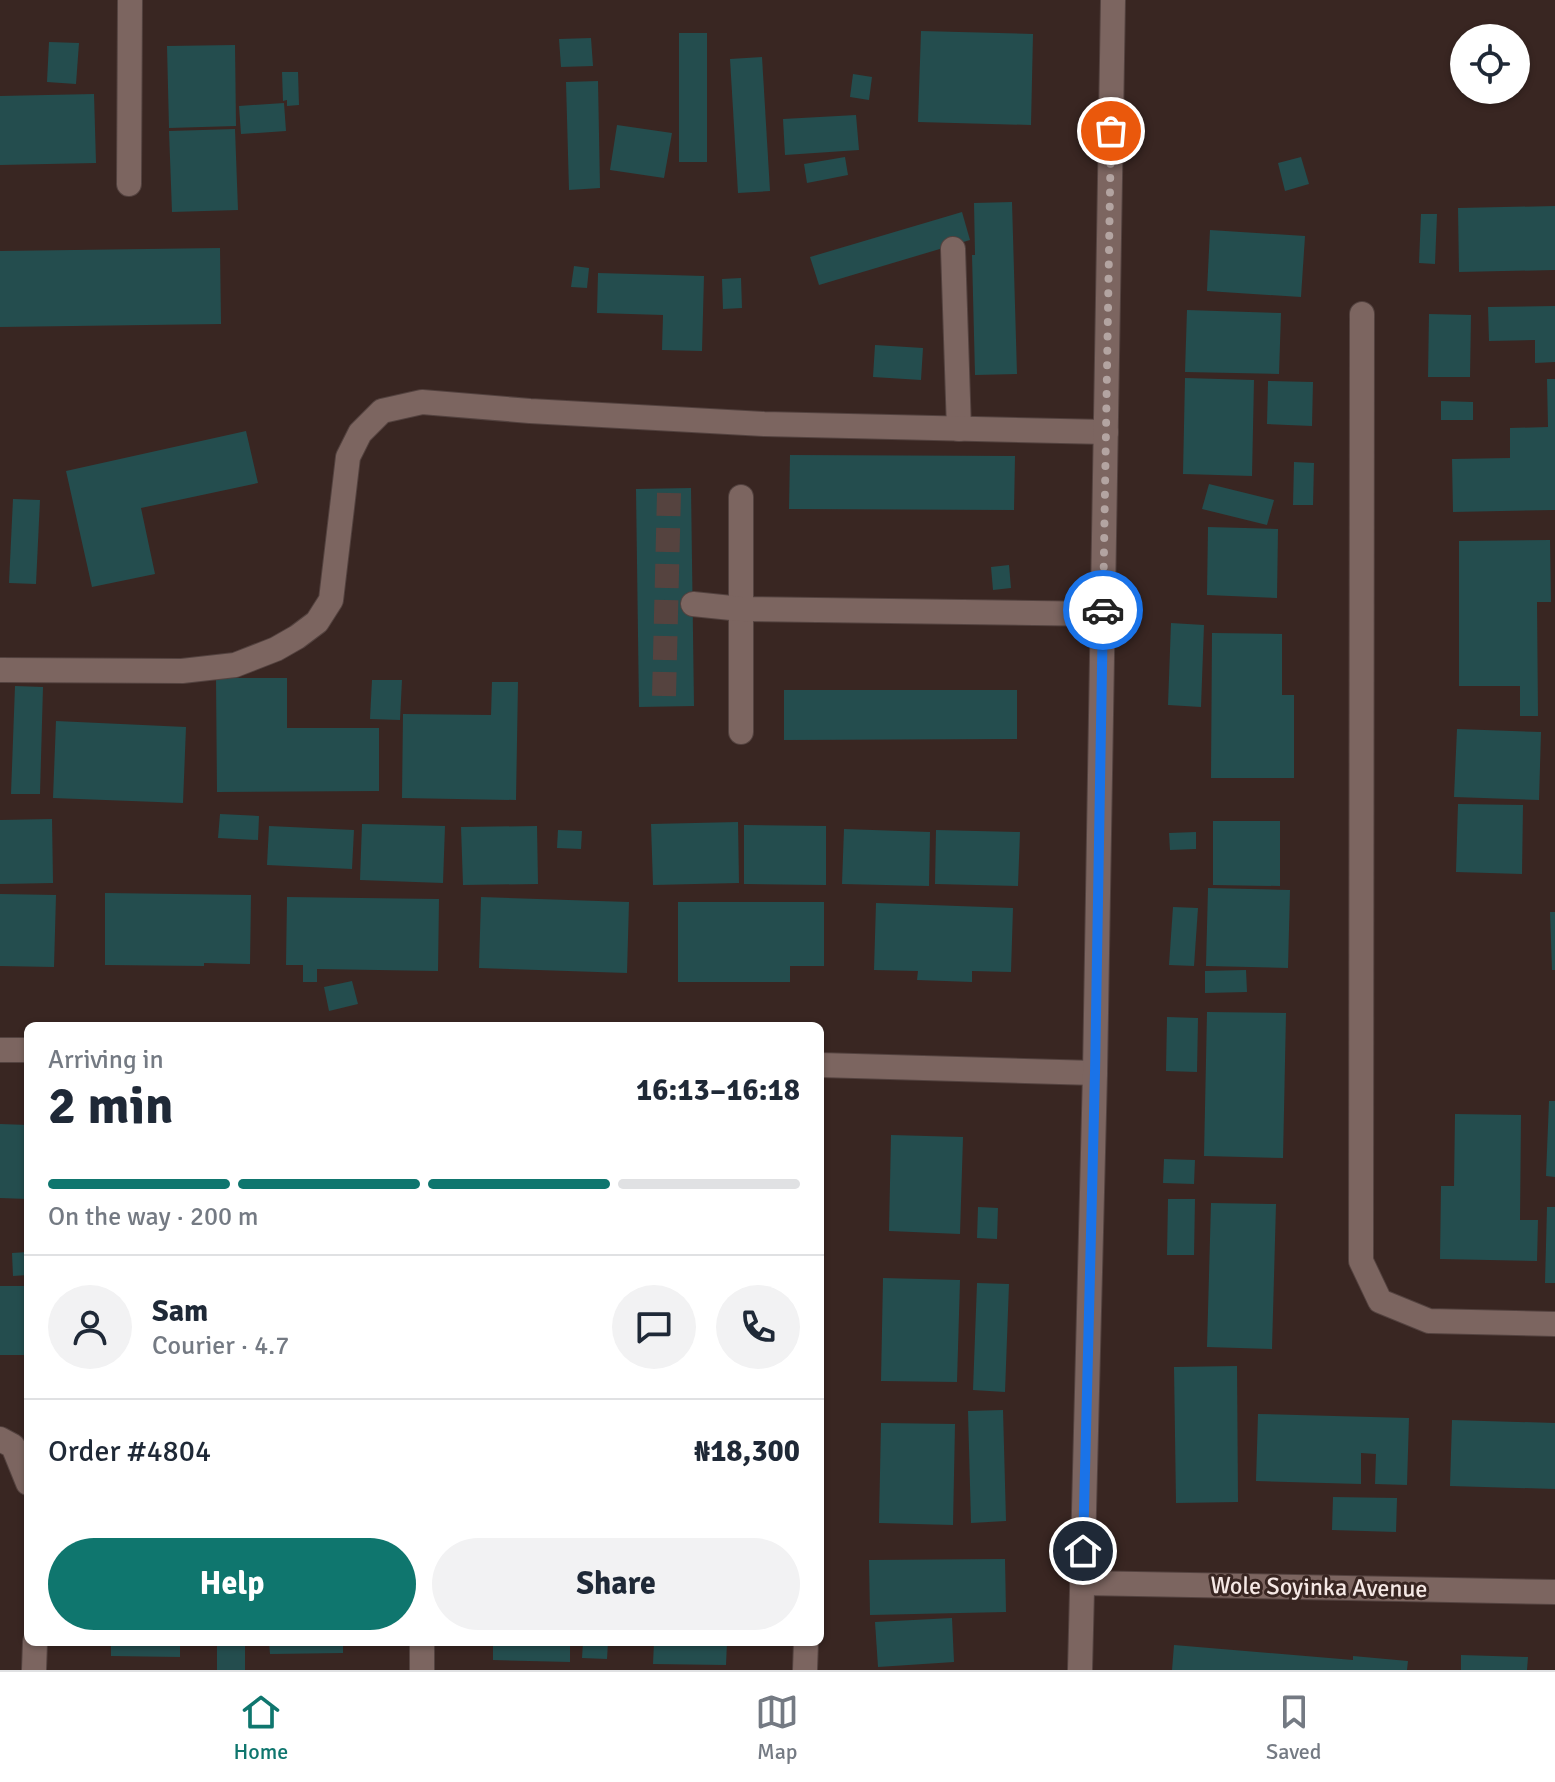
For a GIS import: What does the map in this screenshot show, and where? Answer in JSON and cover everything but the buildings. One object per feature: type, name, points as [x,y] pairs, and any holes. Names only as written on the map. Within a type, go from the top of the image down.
[{"type":"street","points":[[129,184],[130,0]]},
{"type":"street","points":[[1080,1670],[1095,1073],[1113,0]]},
{"type":"street","points":[[953,249],[959,429]]},
{"type":"street","points":[[1362,314],[1361,1261],[1380,1301],[1429,1321],[1555,1324]]},
{"type":"street","points":[[0,670],[182,671],[235,665],[297,637],[317,622],[331,600],[348,457],[360,433],[382,411],[422,402],[764,424],[1106,432]]},
{"type":"street","points":[[741,497],[741,732]]},
{"type":"street","points":[[693,604],[741,609],[1103,614]]},
{"type":"street","points":[[0,1050],[24,1050]]},
{"type":"street","points":[[824,1065],[1095,1073]]},
{"type":"street","points":[[0,1439],[13,1446],[24,1473]]},
{"type":"street","name":"Wole Soyinka Avenue","points":[[1082,1583],[1555,1592]]},
{"type":"street","points":[[34,1670],[35,1646]]},
{"type":"street","points":[[422,1646],[422,1670]]},
{"type":"street","points":[[805,1670],[806,1646]]},
{"type":"tunnel","points":[[664,696],[669,493]]},
{"type":"way so far","points":[[1103,610],[1111,131]]},
{"type":"route","points":[[1083,1551],[1103,610]]}]
